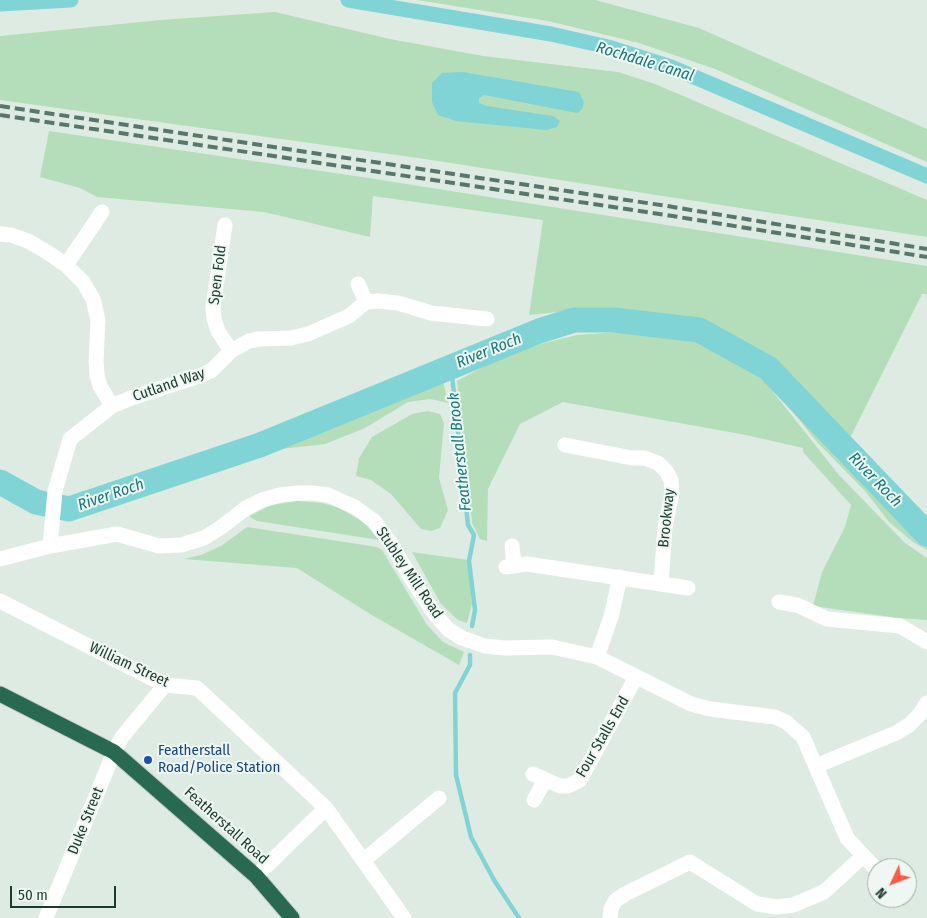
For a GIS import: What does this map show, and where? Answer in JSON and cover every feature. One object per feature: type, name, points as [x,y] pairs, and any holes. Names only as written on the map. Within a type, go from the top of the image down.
[{"type":"highway","name":"Featherstall Road","points":[[0,694],[114,752],[256,876],[292,918]]},
{"type":"street","points":[[66,265],[102,212]]},
{"type":"street","name":"Spen Fold","points":[[225,225],[229,243],[213,307],[218,331],[231,351]]},
{"type":"street","points":[[0,234],[11,235],[28,241],[66,265],[83,282],[93,299],[98,320],[96,361],[100,386],[112,406]]},
{"type":"street","points":[[358,284],[366,302],[378,301],[398,304],[466,324],[487,319]]},
{"type":"street","name":"Cutland Way","points":[[50,546],[56,491],[70,439],[112,406],[202,375],[212,370],[231,351],[249,340],[291,338],[308,334],[349,316],[366,302]]},
{"type":"street","name":"Brookway","points":[[565,445],[590,457],[661,457],[671,480],[672,493],[665,527],[661,584]]},
{"type":"street","name":"Stubley Mill Road","points":[[0,559],[50,546],[117,534],[159,546],[181,545],[204,538],[246,508],[262,500],[299,492],[328,495],[355,507],[374,521],[392,545],[420,594],[437,618],[449,630],[462,638],[485,646],[504,648],[552,647],[596,657],[691,704],[710,709],[775,717],[795,728],[803,737],[847,838],[867,861]]},
{"type":"street","points":[[512,546],[510,566],[527,564],[688,588]]},
{"type":"street","points":[[596,657],[611,617],[620,577]]},
{"type":"street","name":"William Street","points":[[0,601],[165,685],[197,688],[326,808],[404,918]]},
{"type":"street","points":[[778,602],[797,605],[828,619],[900,626],[927,642]]},
{"type":"street","name":"Four Stalls End","points":[[534,800],[539,777],[560,786],[580,780],[636,677]]},
{"type":"street","name":"Duke Street","points":[[46,918],[114,752],[122,737],[165,685]]},
{"type":"street","points":[[816,766],[896,733],[909,725],[927,703]]},
{"type":"street","points":[[364,860],[439,798]]},
{"type":"street","points":[[256,876],[326,808]]},
{"type":"street","points":[[610,918],[610,896],[625,894],[691,854],[757,904],[776,908],[793,905],[824,892],[862,856]]},
{"type":"green space","points":[[417,0],[595,0],[699,28],[927,129],[927,162],[715,69],[639,43],[548,21]]},
{"type":"green space","points":[[275,12],[390,39],[483,56],[618,72],[655,84],[927,200],[927,237],[418,158],[0,100],[0,36],[161,20]]},
{"type":"green space","points":[[49,131],[362,177],[927,266],[927,294],[922,294],[849,440],[784,369],[745,344],[691,319],[587,309],[529,315],[543,220],[373,196],[370,237],[264,212],[97,197],[80,188],[40,177]]},
{"type":"green space","points":[[619,332],[664,336],[695,342],[737,359],[766,383],[839,475],[905,543],[927,558],[927,620],[898,618],[813,606],[822,572],[845,527],[851,505],[803,452],[803,448],[746,435],[563,402],[520,424],[488,489],[487,541],[480,539],[472,523],[457,381],[500,358],[544,343],[577,335]]},
{"type":"green space","points":[[742,357],[768,375],[898,515],[927,539],[927,550],[913,542],[889,522],[865,491],[817,442],[768,381]]},
{"type":"green space","points":[[442,376],[448,403],[430,399],[408,402],[365,428],[325,444],[281,449],[280,442]]},
{"type":"green space","points":[[428,411],[440,414],[444,423],[439,478],[448,510],[440,528],[431,531],[421,529],[391,494],[371,480],[356,476],[359,458],[372,437],[412,414]]},
{"type":"green space","points":[[296,501],[322,503],[337,507],[359,519],[379,540],[257,521],[250,517],[272,505]]},
{"type":"green space","points":[[247,527],[377,547],[382,550],[427,625],[443,642],[464,652],[459,665],[370,614],[297,568],[184,559],[201,555],[221,546]]},
{"type":"green space","points":[[412,552],[468,560],[472,604],[467,623],[458,620],[441,604]]},
{"type":"water","points":[[463,72],[579,92],[584,102],[582,109],[577,113],[484,95],[479,98],[479,103],[487,106],[553,116],[560,121],[557,127],[546,130],[456,121],[438,115],[432,102],[432,83],[442,73]]},
{"type":"waterway","name":"Rochdale Canal","points":[[0,4],[71,0]]},
{"type":"waterway","name":"Rochdale Canal","points":[[348,0],[551,34],[608,47],[671,67],[927,176]]},
{"type":"waterway","name":"River Roch","points":[[0,482],[36,502],[69,509],[260,445],[539,331],[574,320],[614,320],[699,330],[768,368],[927,534]]},
{"type":"waterway","name":"Featherstall Brook","points":[[451,366],[468,525],[474,535],[469,561],[475,610],[472,626]]},
{"type":"waterway","name":"Featherstall Brook","points":[[470,655],[470,665],[455,693],[456,775],[471,837],[494,880],[519,918]]},
{"type":"railway","points":[[0,106],[667,206],[927,249]]},
{"type":"railway","points":[[0,115],[666,215],[927,257]]},
{"type":"place","name":"Featherstall Road/Police Station","points":[[148,760]]}]
